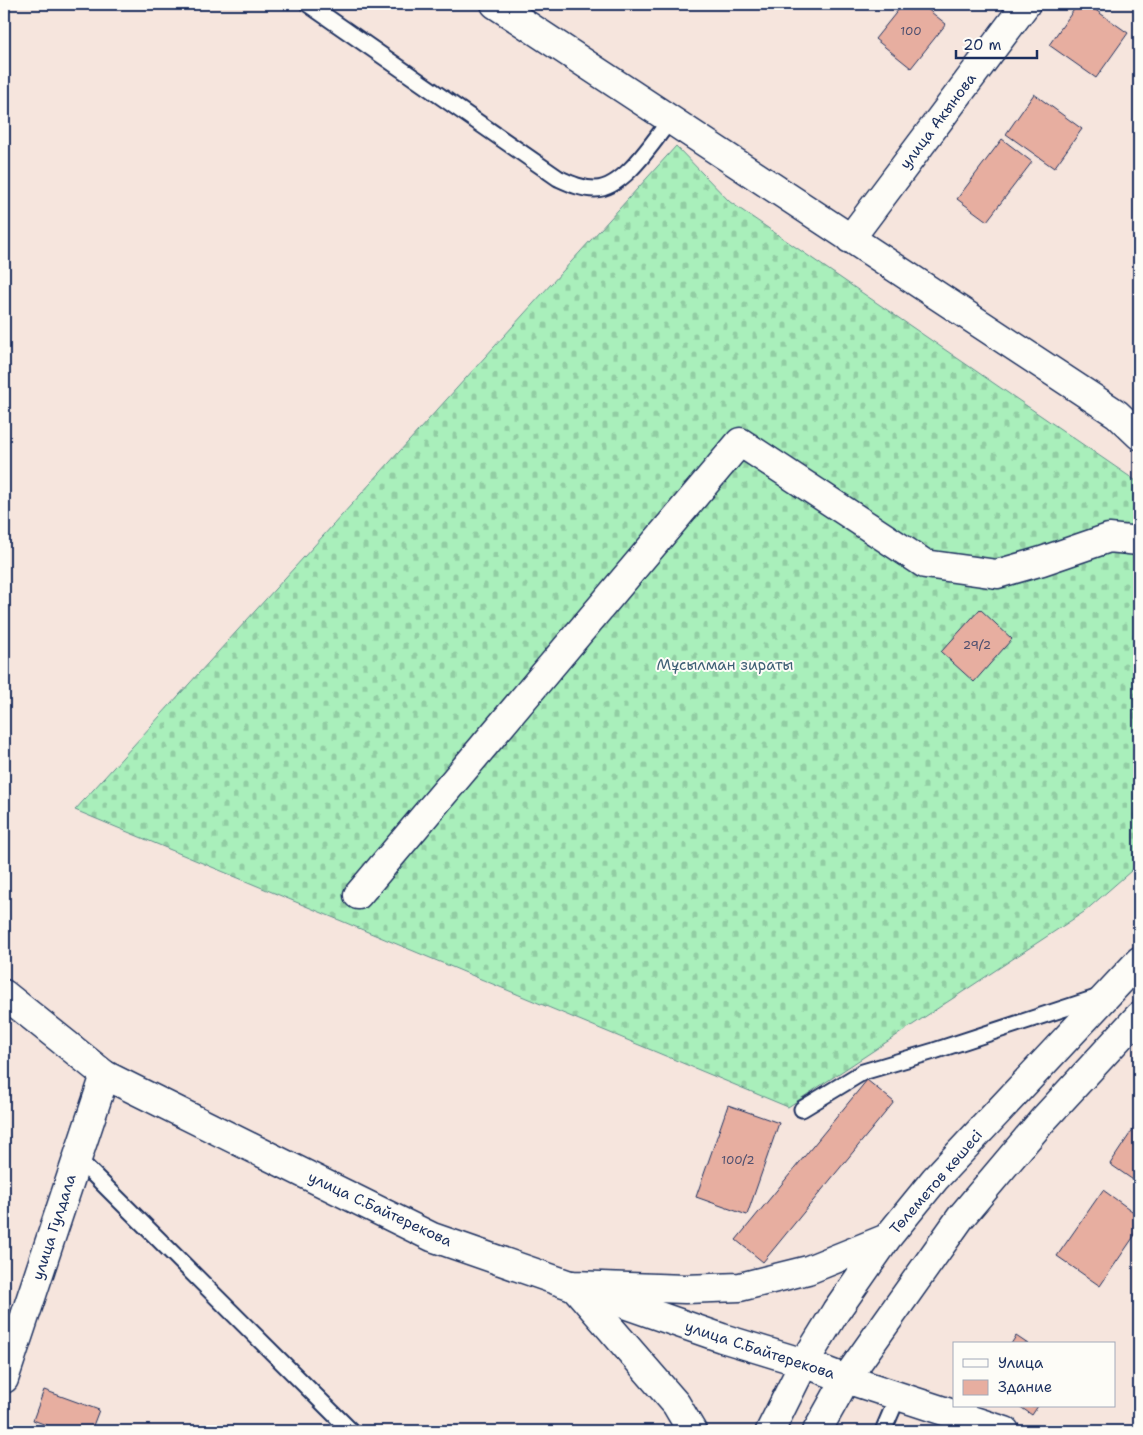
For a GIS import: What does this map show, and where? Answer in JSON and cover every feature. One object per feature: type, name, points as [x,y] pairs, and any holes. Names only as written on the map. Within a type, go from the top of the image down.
[{"type":"main road","name":"улица Акынова","points":[[850,239],[1026,4]]},
{"type":"main road","points":[[513,9],[670,120],[1117,414],[1139,435]]},
{"type":"main road","points":[[358,895],[740,442],[925,564],[997,574],[1109,538],[1139,542]]},
{"type":"main road","name":"Төлеметов көшесі","points":[[770,1431],[804,1363],[836,1311],[887,1238],[935,1179],[1139,961]]},
{"type":"main road","name":"улица С.Байтерекова","points":[[4,994],[105,1075],[432,1237],[722,1338],[804,1363],[846,1379],[1005,1431]]},
{"type":"main road","points":[[817,1431],[846,1379],[961,1217],[1042,1121],[1139,1016]]},
{"type":"main road","name":"улица Гулдала","points":[[4,1379],[105,1075]]},
{"type":"main road","points":[[573,1285],[685,1289],[740,1287],[808,1270],[887,1238]]},
{"type":"main road","points":[[573,1285],[676,1404],[692,1431]]},
{"type":"lane","points":[[308,4],[558,178],[575,186],[596,189],[611,185],[631,170],[670,120]]},
{"type":"lane","points":[[802,1109],[863,1072],[934,1051],[1108,994]]},
{"type":"lane","points":[[77,1158],[351,1431]]},
{"type":"lane","points":[[883,1431],[898,1396]]},
{"type":"green space","name":"Мұсылман зираты","points":[[676,146],[730,202],[1139,483],[1139,864],[1084,912],[788,1107],[75,810]]},
{"type":"building","points":[[903,4],[921,4],[946,24],[911,68],[875,39]]},
{"type":"building","points":[[1078,4],[1087,4],[1128,33],[1096,78],[1049,45]]},
{"type":"building","points":[[1034,94],[1082,129],[1054,168],[1006,134]]},
{"type":"building","points":[[1002,139],[1032,162],[987,221],[957,199]]},
{"type":"building","points":[[980,609],[1012,639],[974,682],[941,652]]},
{"type":"building","points":[[867,1080],[894,1102],[763,1262],[736,1240]]},
{"type":"building","points":[[728,1105],[779,1123],[747,1215],[696,1197]]},
{"type":"building","points":[[1139,1120],[1139,1184],[1110,1164]]},
{"type":"building","points":[[1103,1190],[1139,1216],[1139,1229],[1100,1286],[1057,1256]]},
{"type":"building","points":[[1016,1336],[1025,1342],[1012,1342]]},
{"type":"building","points":[[44,1390],[99,1410],[91,1431],[62,1431],[33,1420]]},
{"type":"building","points":[[1022,1408],[1037,1408],[1032,1415]]}]
